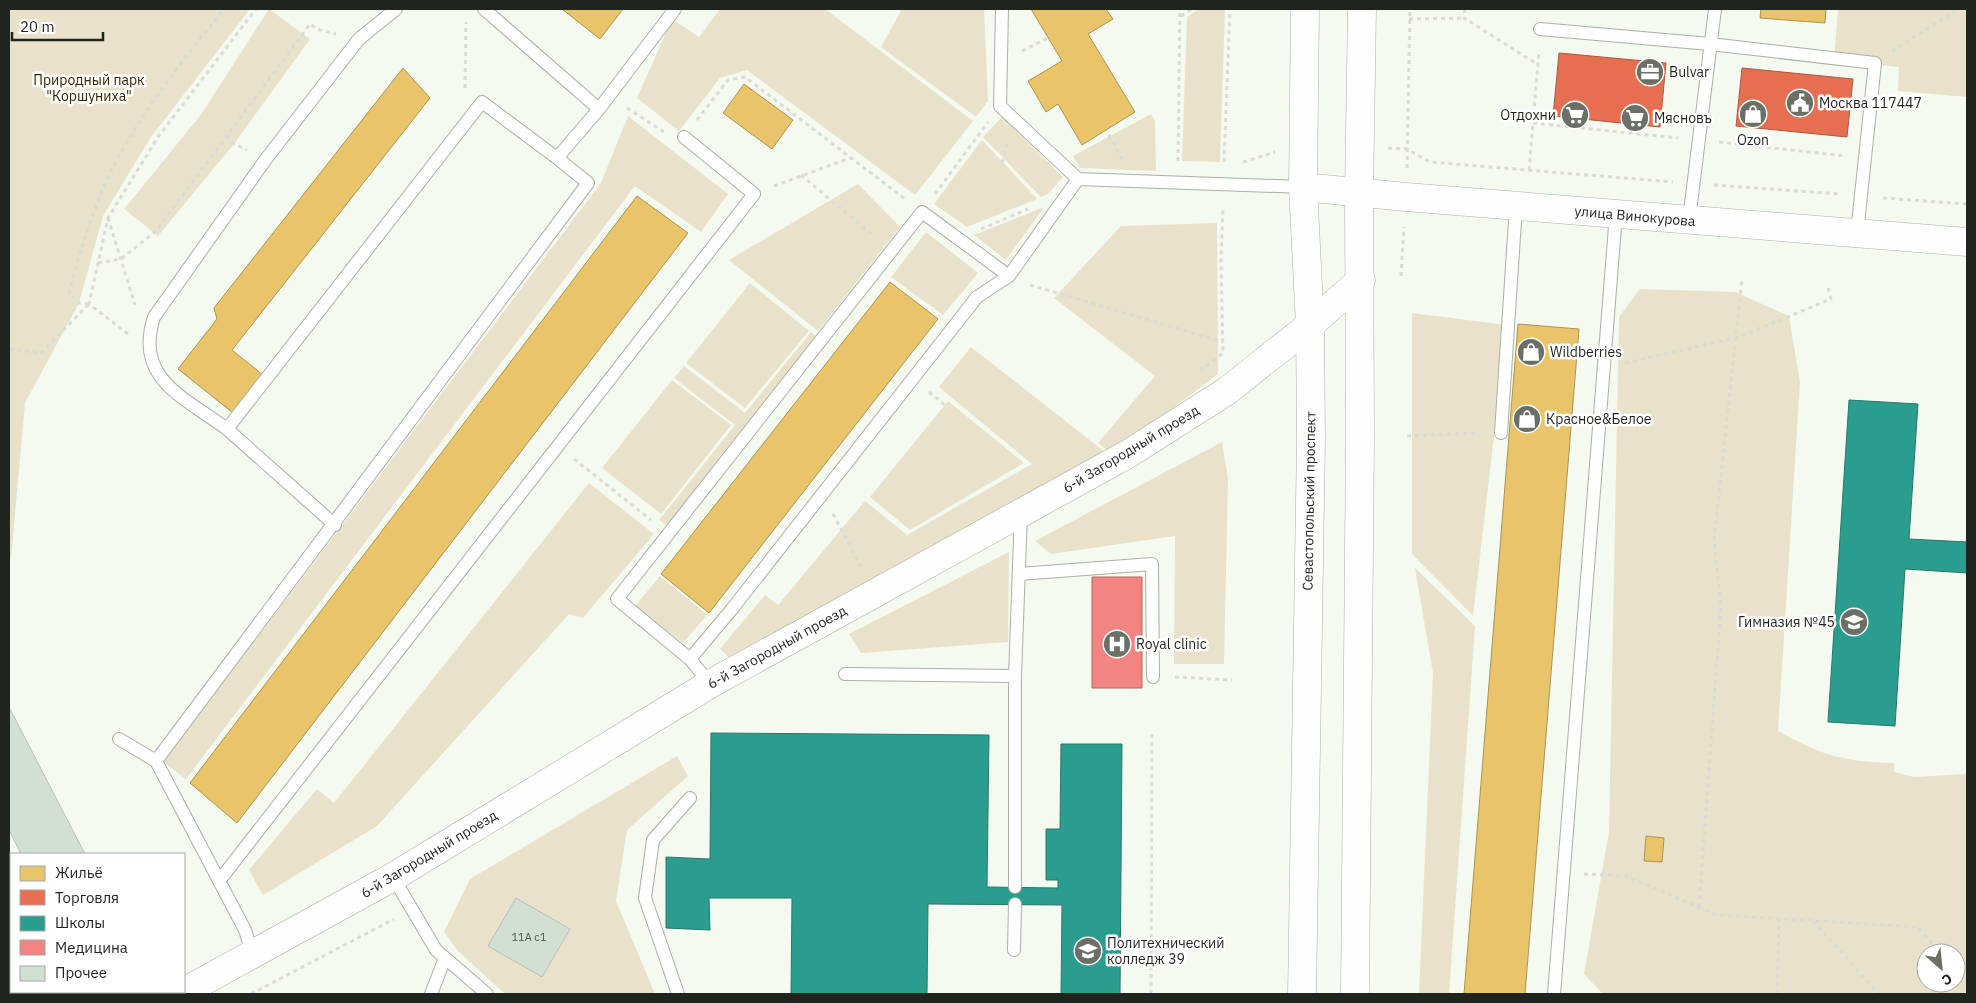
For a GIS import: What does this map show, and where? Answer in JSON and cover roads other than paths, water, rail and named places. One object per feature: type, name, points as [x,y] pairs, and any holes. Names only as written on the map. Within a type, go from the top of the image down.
[{"type":"street","name":"Севастопольский проспект","points":[[1302,994],[1311,440],[1310,325],[1303,187],[1305,9]]},
{"type":"street","points":[[1355,994],[1361,280],[1359,193],[1362,9]]},
{"type":"street","name":"улица Винокурова","points":[[1303,187],[1406,198],[1967,242]]},
{"type":"street","name":"6-й Загородный проезд","points":[[185,991],[253,956],[393,877],[710,684],[1128,454],[1227,391],[1310,325],[1361,280]]},
{"type":"lane","points":[[335,525],[227,429],[162,381],[153,366],[148,334],[154,317],[266,159],[359,38],[396,9]]},
{"type":"lane","points":[[557,158],[599,109],[675,9]]},
{"type":"lane","points":[[1002,9],[1000,106],[1078,179],[1303,187]]},
{"type":"lane","points":[[1689,220],[1715,9]]},
{"type":"lane","points":[[488,10],[599,109]]},
{"type":"lane","points":[[1540,30],[1710,44],[1875,63],[1858,234]]},
{"type":"lane","points":[[156,761],[335,525],[588,183],[482,102],[227,429]]},
{"type":"lane","points":[[219,880],[556,445],[754,194],[684,138]]},
{"type":"lane","points":[[690,659],[732,609],[977,297],[1010,274],[1078,179]]},
{"type":"lane","points":[[1501,433],[1516,206]]},
{"type":"lane","points":[[710,684],[690,659],[617,599],[922,212],[1010,274]]},
{"type":"lane","points":[[1554,994],[1616,214]]},
{"type":"lane","points":[[1016,888],[1015,676],[1021,512]]},
{"type":"lane","points":[[1019,574],[1152,564],[1153,677]]},
{"type":"lane","points":[[845,674],[1015,676]]},
{"type":"lane","points":[[119,739],[156,761],[244,930],[253,956]]},
{"type":"lane","points":[[678,994],[645,898],[653,840],[690,798]]},
{"type":"lane","points":[[393,877],[436,950],[487,994]]},
{"type":"lane","points":[[1014,950],[1015,904]]},
{"type":"lane","points":[[433,993],[445,958]]},
{"type":"place","name":"Bulvar","points":[[1650,72]]},
{"type":"place","name":"Москва 117447","points":[[1800,103]]},
{"type":"place","name":"Ozon","points":[[1753,114]]},
{"type":"place","name":"Отдохни","points":[[1575,115]]},
{"type":"place","name":"Мясновъ","points":[[1635,118]]},
{"type":"place","name":"Wildberries","points":[[1531,352]]},
{"type":"place","name":"Красное&Белое","points":[[1527,419]]},
{"type":"place","name":"Гимназия №45","points":[[1854,622]]},
{"type":"place","name":"Royal clinic","points":[[1117,644]]},
{"type":"place","name":"Политехнический колледж 39","points":[[1088,951]]},
{"type":"park label","name":"Природный парк \"Коршуниха\"","points":[[89,88]]}]
